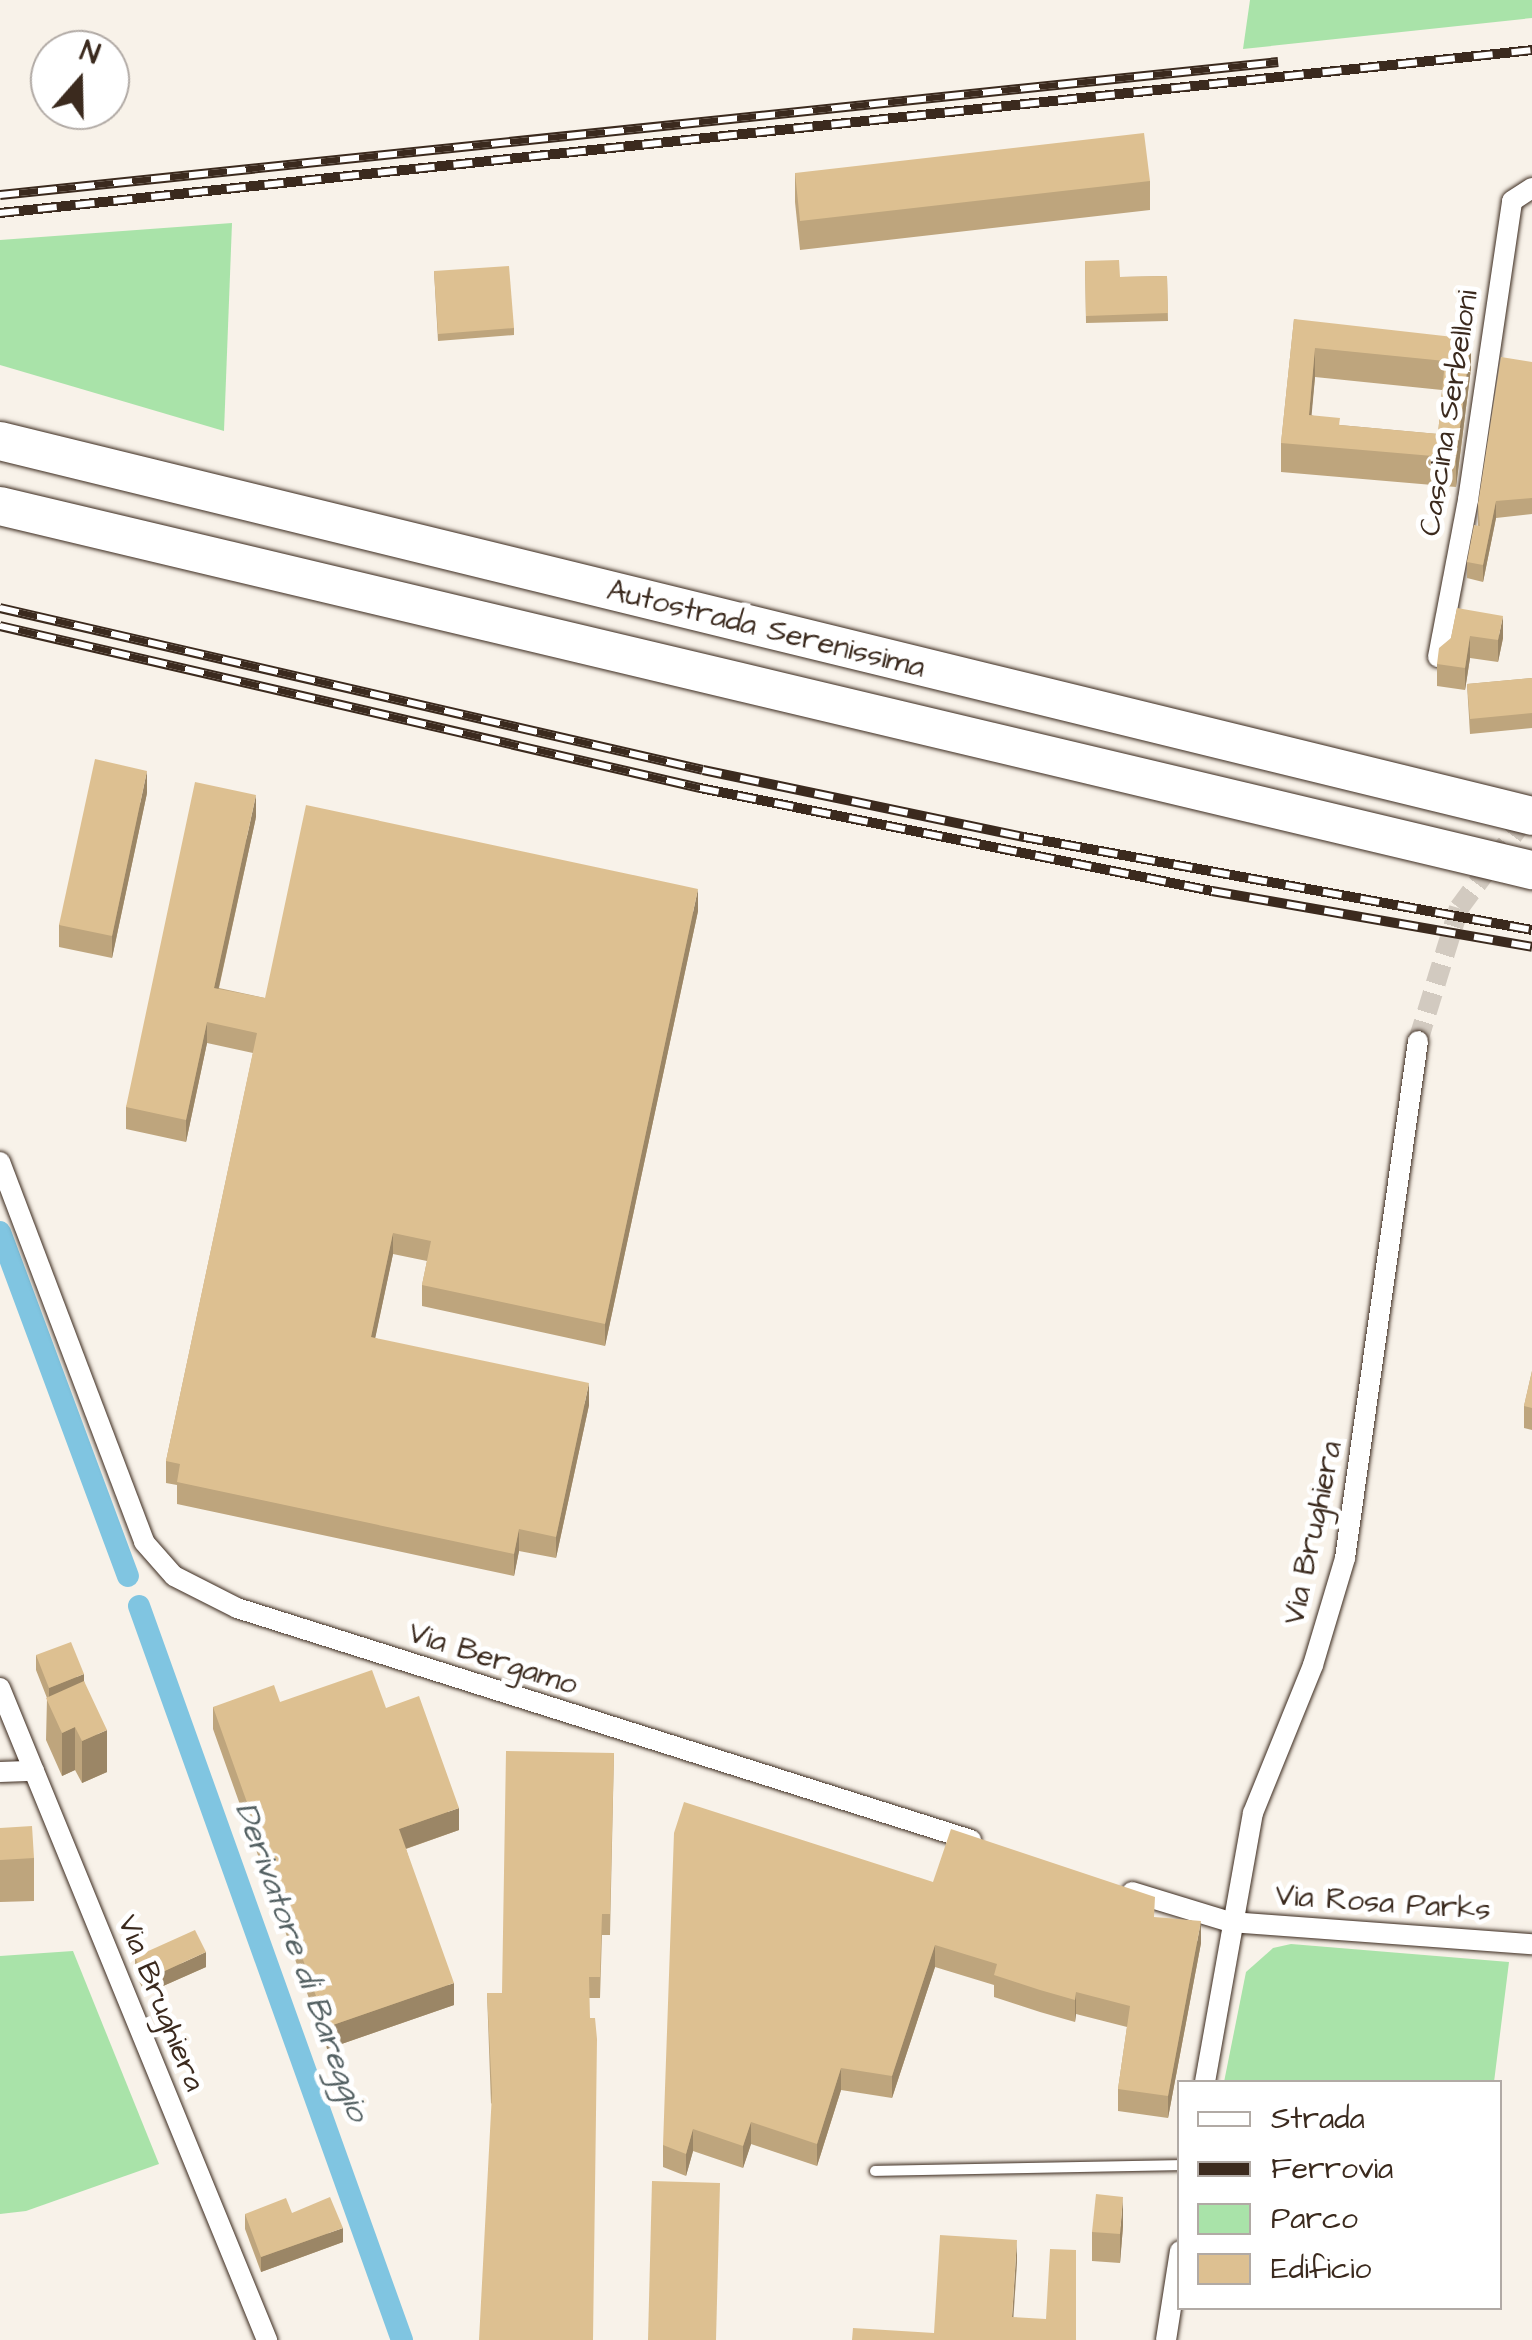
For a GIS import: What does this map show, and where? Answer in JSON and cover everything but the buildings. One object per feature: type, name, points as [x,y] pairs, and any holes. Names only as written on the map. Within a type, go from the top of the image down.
[{"type":"highway","name":"Autostrada Serenissima","points":[[0,441],[1532,816]]},
{"type":"highway","name":"Autostrada Serenissima","points":[[0,506],[1532,870]]},
{"type":"street","name":"Cascina Serbelloni","points":[[1438,658],[1468,500],[1512,202],[1532,188]]},
{"type":"street","name":"Via Brughiera","points":[[1205,2080],[1230,1922],[1253,1812],[1314,1665],[1345,1558],[1418,1042]]},
{"type":"street","name":"Via Bergamo","points":[[0,1162],[144,1542],[174,1576],[237,1608],[991,1846]]},
{"type":"street","name":"Via Brughiera","points":[[0,1688],[267,2340]]},
{"type":"street","points":[[0,1772],[34,1770]]},
{"type":"street","points":[[1105,1883],[1230,1922]]},
{"type":"street","name":"Via Rosa Parks","points":[[1230,1922],[1532,1944]]},
{"type":"street","points":[[1166,2340],[1177,2269]]},
{"type":"lane","points":[[875,2171],[1177,2164]]},
{"type":"green space","points":[[1250,0],[1532,0],[1532,18],[1243,49]]},
{"type":"green space","points":[[232,223],[224,431],[0,365],[0,240]]},
{"type":"green space","points":[[1291,1944],[1509,1962],[1494,2080],[1224,2080],[1246,1972],[1273,1948]]},
{"type":"green space","points":[[73,1951],[159,2164],[26,2211],[0,2214],[0,1956]]},
{"type":"waterway","name":"Derivatore di Bareggio","points":[[0,1232],[128,1576]]},
{"type":"waterway","name":"Derivatore di Bareggio","points":[[139,1606],[402,2340]]},
{"type":"tunnel","points":[[1418,1041],[1459,908],[1530,812]]},
{"type":"railway","points":[[0,213],[1532,50]]},
{"type":"railway","points":[[0,195],[1278,62]]},
{"type":"railway","points":[[0,608],[703,770],[1024,837],[1532,930]]},
{"type":"railway","points":[[0,626],[700,788],[1212,891],[1532,947]]}]
